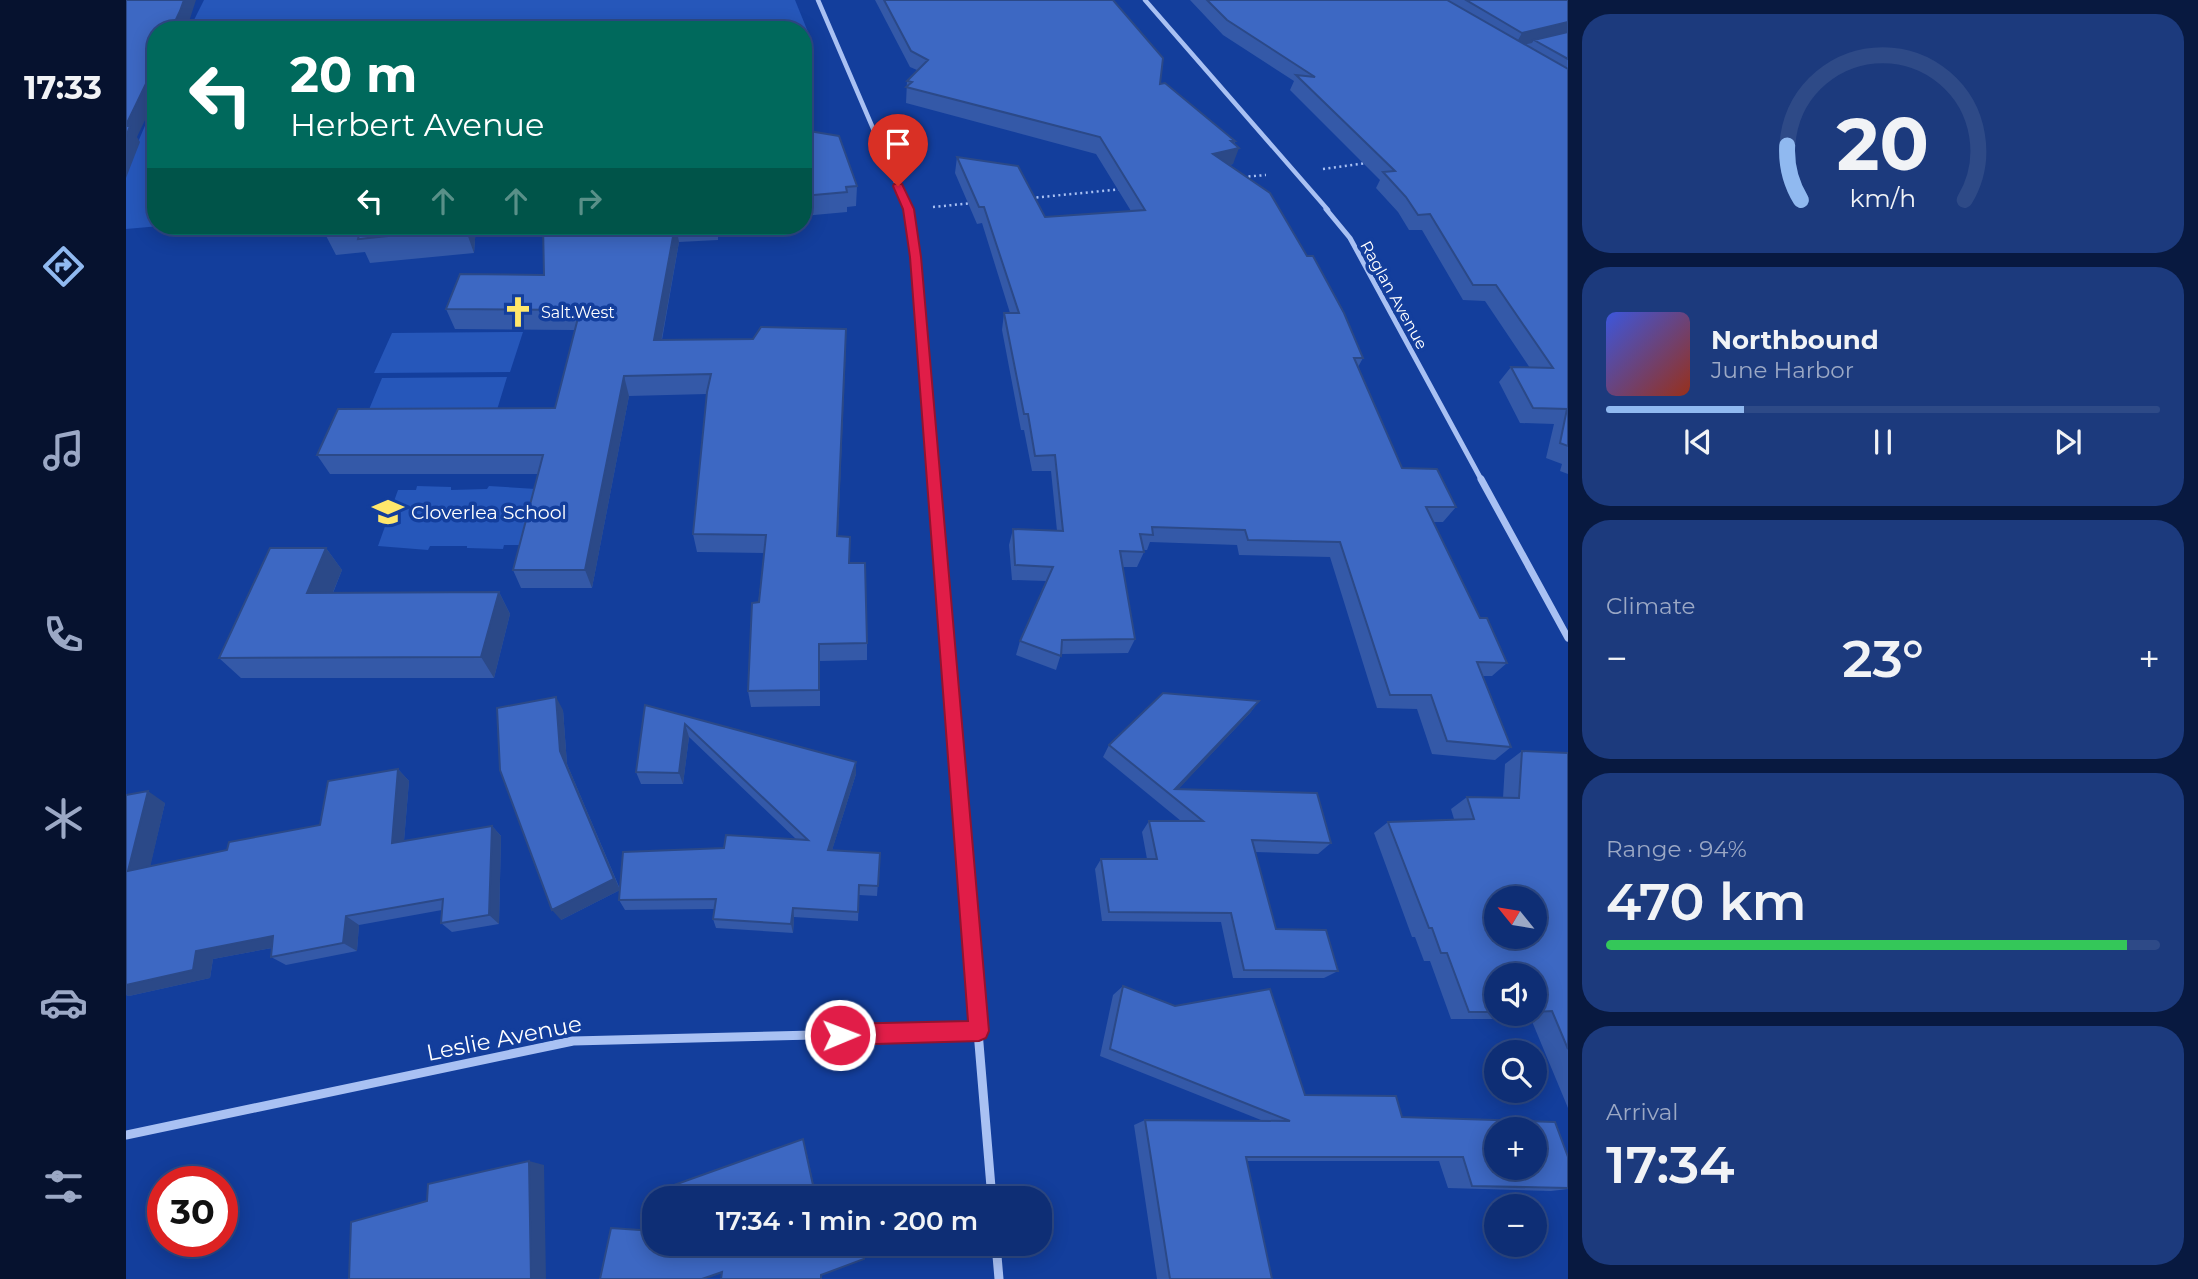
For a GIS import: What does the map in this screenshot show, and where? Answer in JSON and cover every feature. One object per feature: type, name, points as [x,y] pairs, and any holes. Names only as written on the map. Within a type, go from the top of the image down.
[{"type":"street","points":[[818,0],[908,209],[916,257],[991,1186]]},
{"type":"street","name":"Raglan Avenue","points":[[1145,0],[1297,172],[1350,238],[1568,638]]},
{"type":"street","name":"Leslie Avenue","points":[[126,1135],[573,1041],[979,1031]]},
{"type":"street","points":[[997,1256],[999,1279]]},
{"type":"path","points":[[1239,178],[1376,162]]},
{"type":"path","points":[[1019,199],[1129,188]]},
{"type":"path","points":[[908,209],[978,203]]},
{"type":"shaded area","points":[[204,0],[795,0],[804,21],[194,21]]},
{"type":"shaded area","points":[[147,121],[147,227],[126,229],[126,170]]},
{"type":"shaded area","points":[[523,332],[510,372],[374,373],[392,333]]},
{"type":"shaded area","points":[[507,377],[493,423],[363,424],[382,378]]},
{"type":"shaded area","points":[[417,486],[451,487],[451,490],[487,489],[489,486],[536,489],[522,545],[504,545],[503,549],[430,546],[428,550],[378,546],[398,490],[416,490]]},
{"type":"building","points":[[126,0],[184,0],[175,21],[147,21],[147,82],[126,125]]},
{"type":"building","points":[[884,0],[1113,0],[1163,58],[1160,84],[1165,83],[1235,141],[1231,141],[1239,148],[1213,154],[1270,193],[1307,256],[1313,256],[1344,313],[1363,358],[1354,358],[1402,468],[1437,469],[1456,507],[1426,507],[1480,618],[1487,618],[1507,663],[1477,662],[1511,747],[1447,741],[1431,695],[1390,695],[1340,542],[1248,540],[1245,530],[1152,527],[1153,535],[1140,534],[1144,552],[1120,551],[1135,639],[1062,640],[1061,656],[1020,641],[1053,567],[1015,565],[1013,529],[1063,531],[1055,455],[1035,456],[1004,313],[1019,313],[984,207],[979,207],[957,157],[1018,166],[1045,217],[1145,210],[1100,137],[906,87],[912,82],[907,81],[928,60],[911,51]]},
{"type":"building","points":[[1207,0],[1447,0],[1568,69],[1568,446],[1560,443],[1567,409],[1533,408],[1511,367],[1553,368],[1496,285],[1473,285],[1430,214],[1418,215],[1383,172],[1395,171],[1296,75],[1315,77],[1227,20]]},
{"type":"building","points":[[1466,0],[1568,0],[1568,22],[1522,33]]},
{"type":"building","points":[[1568,32],[1568,59],[1534,40]]},
{"type":"building","points":[[812,132],[839,136],[857,186],[846,187],[847,192],[812,195]]},
{"type":"building","points":[[359,235],[397,235],[358,239]]},
{"type":"building","points":[[543,235],[673,235],[654,340],[753,339],[761,327],[846,329],[837,536],[850,537],[849,563],[865,563],[867,643],[819,644],[819,690],[748,691],[752,603],[759,602],[766,535],[693,534],[711,374],[624,376],[585,570],[513,570],[543,455],[317,455],[338,409],[555,408],[580,310],[446,309],[460,274],[544,275]]},
{"type":"building","points":[[270,548],[326,548],[307,593],[499,592],[481,657],[219,658]]},
{"type":"building","points":[[1163,693],[1259,701],[1175,789],[1317,793],[1331,843],[1252,840],[1276,929],[1326,930],[1338,971],[1244,970],[1231,913],[1109,912],[1101,859],[1157,859],[1149,821],[1203,821],[1109,745]]},
{"type":"building","points":[[556,697],[560,751],[614,879],[552,910],[500,770],[497,708]]},
{"type":"building","points":[[645,705],[856,762],[828,850],[880,853],[878,886],[859,885],[858,912],[793,908],[791,924],[713,919],[716,899],[619,900],[623,852],[724,848],[726,835],[808,840],[685,724],[679,773],[636,772]]},
{"type":"building","points":[[1522,751],[1568,753],[1568,1049],[1552,1011],[1547,1011],[1547,963],[1484,963],[1484,1012],[1469,1012],[1447,953],[1441,953],[1432,928],[1429,928],[1388,822],[1474,819],[1467,797],[1519,798]]},
{"type":"building","points":[[398,769],[392,843],[492,826],[489,915],[441,923],[443,899],[346,916],[343,943],[271,957],[273,936],[196,951],[193,970],[126,985],[126,795],[148,791],[128,871],[227,850],[229,842],[320,825],[328,781]]},
{"type":"building","points":[[1123,986],[1175,1006],[1270,989],[1305,1095],[1396,1096],[1402,1117],[1484,1120],[1484,1180],[1547,1180],[1547,1122],[1555,1122],[1568,1157],[1568,1188],[1472,1186],[1463,1157],[1246,1157],[1272,1279],[1170,1279],[1145,1120],[1290,1121],[1110,1049]]},
{"type":"building","points":[[803,1139],[813,1186],[671,1186]]},
{"type":"building","points":[[529,1161],[531,1279],[349,1279],[351,1222],[427,1201],[428,1184]]},
{"type":"building","points":[[611,1228],[642,1230],[642,1256],[863,1256],[864,1259],[821,1275],[821,1279],[721,1279],[722,1272],[702,1279],[600,1279]]},
{"type":"place","name":"Salt.West","points":[[518,312]]},
{"type":"place","name":"Cloverlea School","points":[[388,512]]},
{"type":"route","points":[[840,1035],[979,1031],[916,257],[908,209],[898,186]]}]
